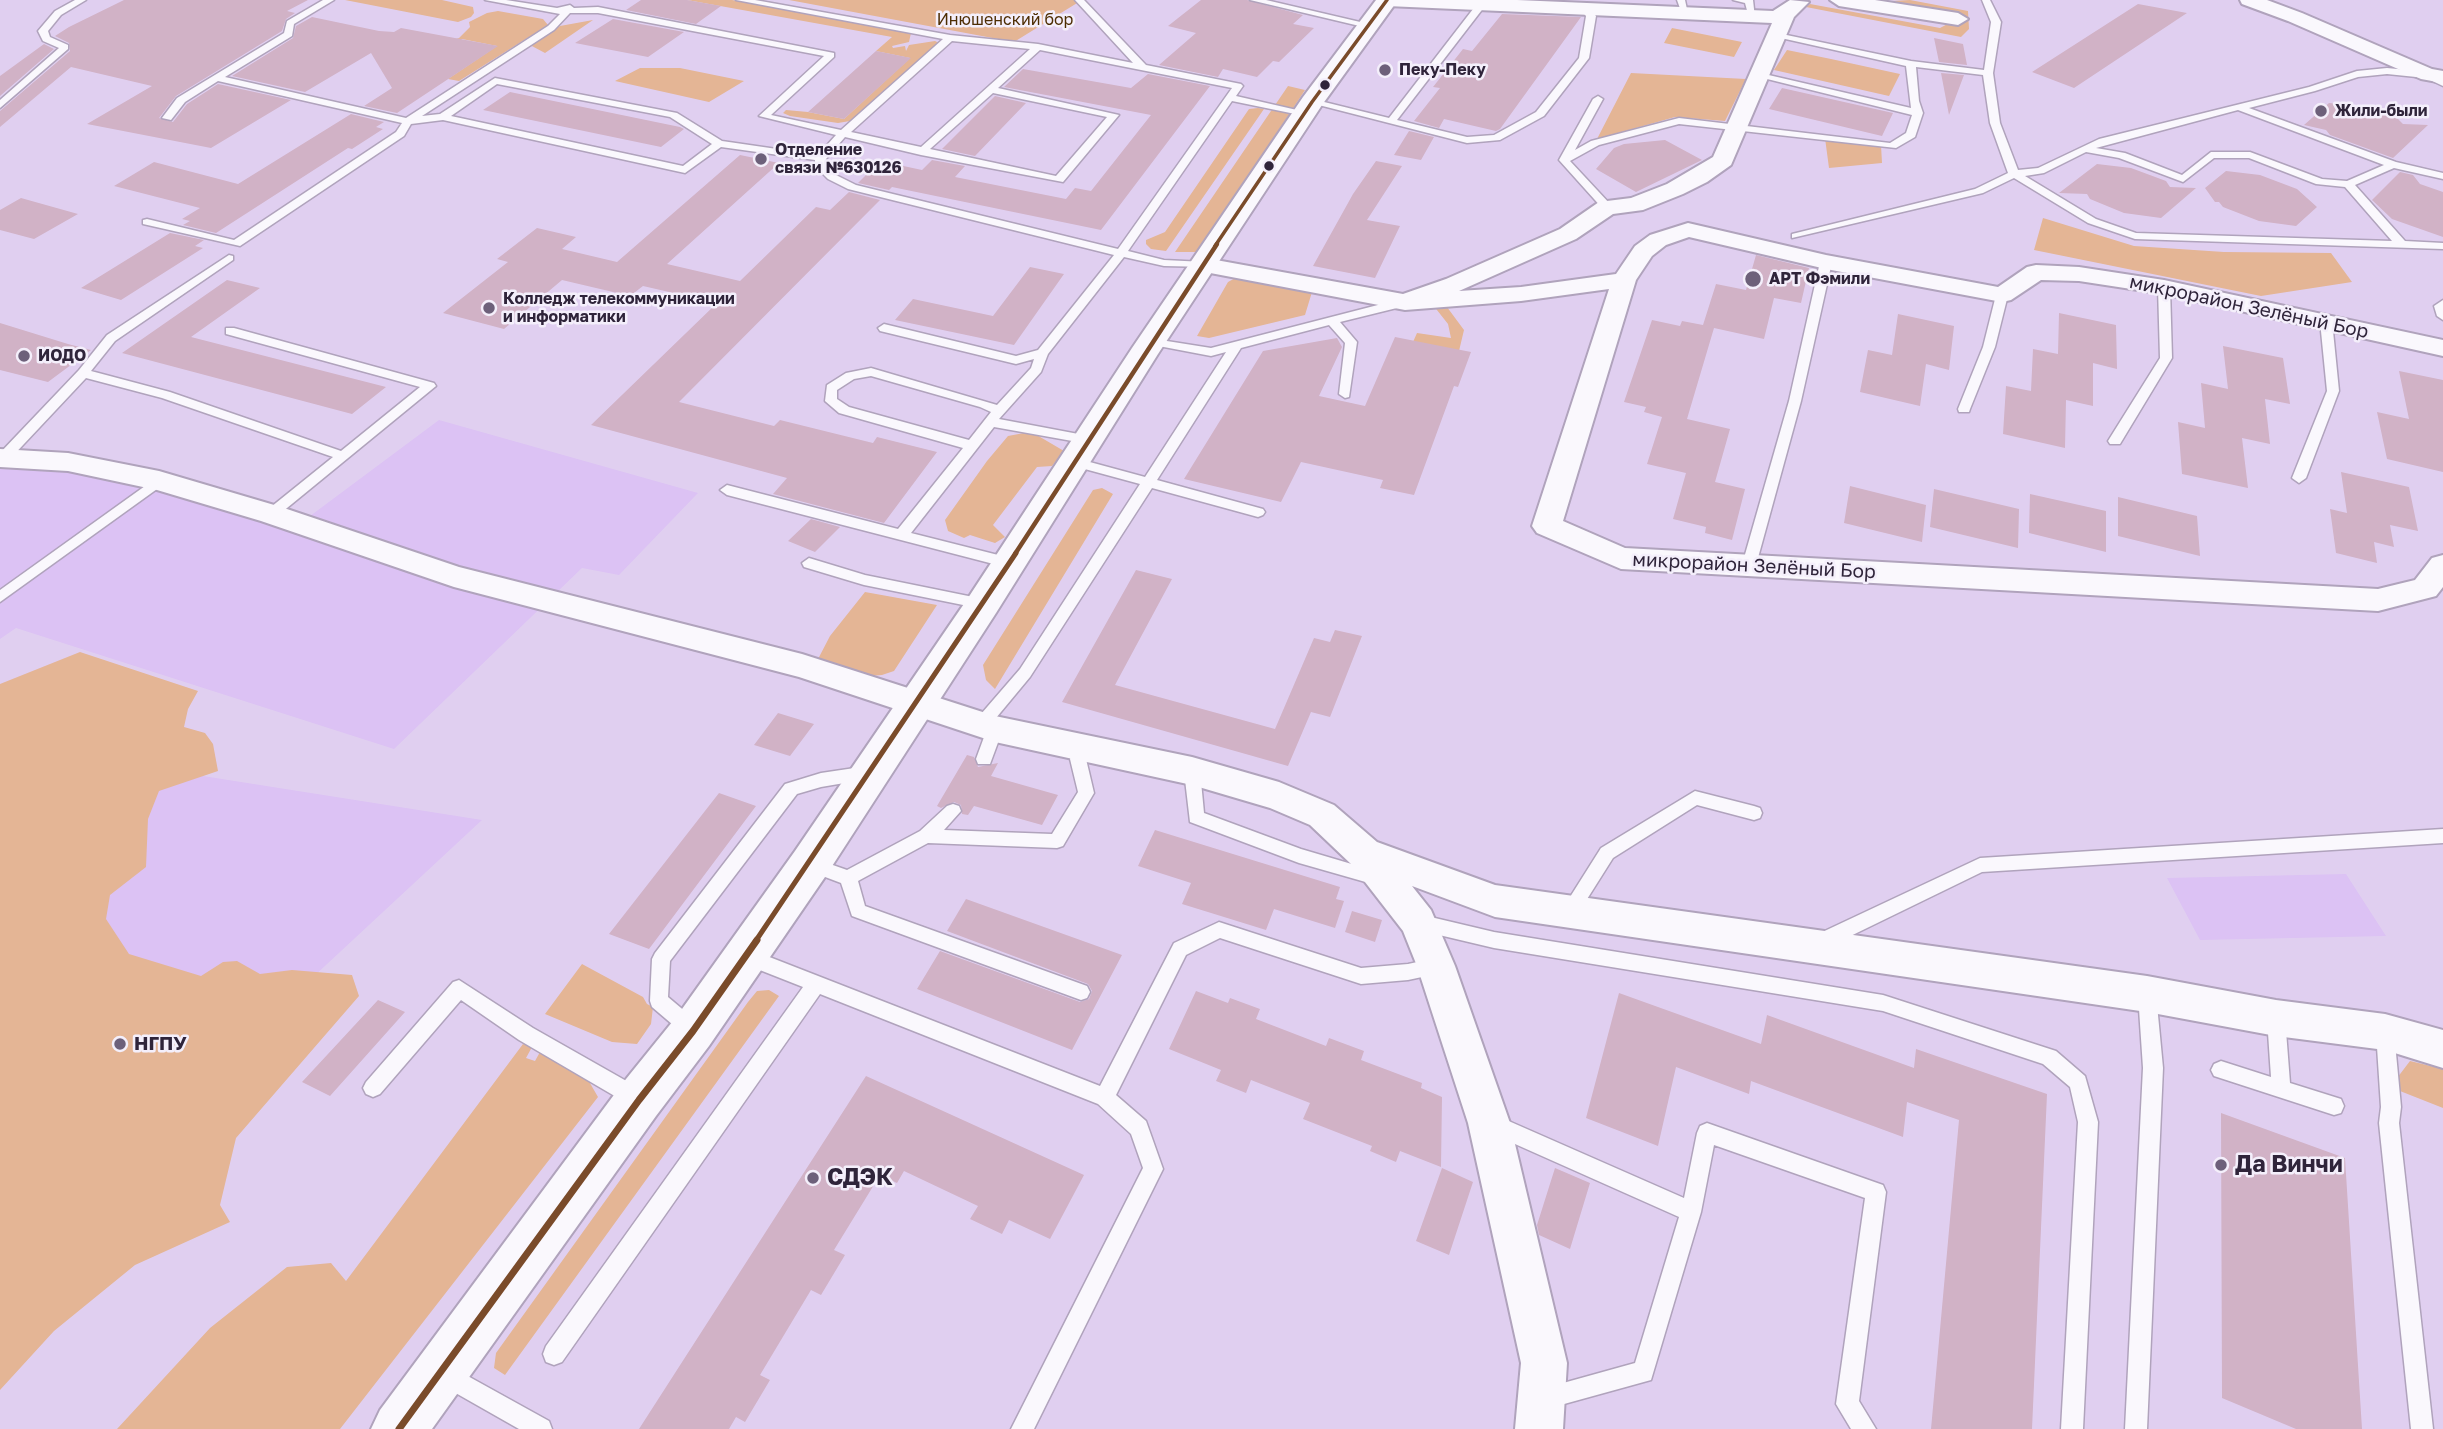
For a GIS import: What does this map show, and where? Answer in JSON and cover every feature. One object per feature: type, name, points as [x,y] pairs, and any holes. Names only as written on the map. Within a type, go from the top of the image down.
[{"type":"main road","points":[[399,1429],[639,1100],[694,1031],[745,956],[829,871],[871,772],[1152,341],[1309,108],[1387,0]]},
{"type":"street","points":[[1387,0],[1520,2],[1583,7],[1751,5],[1773,17],[1793,7]]},
{"type":"street","points":[[1839,0],[1958,19]]},
{"type":"street","points":[[2249,0],[2438,78]]},
{"type":"street","points":[[1405,302],[1455,284],[1568,234],[1607,207],[1635,205],[1699,177],[1723,160],[1777,36],[1793,7]]},
{"type":"street","name":"микрорайон Зелёный Бор","points":[[2443,348],[2164,287],[2079,274],[2036,272],[2002,295],[1826,261],[1688,230],[1658,240],[1643,251],[1624,280],[1547,526],[1620,558],[2378,600],[2426,588],[2443,566]]},
{"type":"street","points":[[1205,265],[1405,302],[1521,293],[1624,280]]},
{"type":"street","points":[[2,458],[68,461],[159,481],[271,514],[454,576],[802,666],[915,705],[987,738],[1081,747],[1192,771],[1279,796],[1322,815],[1374,866],[1418,922],[1436,966],[1489,1123],[1544,1363],[1541,1414]]},
{"type":"street","points":[[1374,866],[1494,901],[2147,994],[2276,1018],[2385,1032],[2443,1049]]},
{"type":"lane","points":[[0,105],[65,47],[46,39],[43,31],[58,13],[82,0]]},
{"type":"lane","points":[[167,118],[181,100],[289,34],[290,23],[330,0]]},
{"type":"lane","points":[[489,0],[566,11],[598,10],[831,55],[764,116],[1059,180],[1114,115],[989,89]]},
{"type":"lane","points":[[147,222],[236,244],[400,134],[408,121],[551,28],[580,0]]},
{"type":"lane","points":[[740,0],[950,38],[1038,47],[1238,86],[1121,253],[1042,354],[1037,369],[995,417],[902,534]]},
{"type":"lane","points":[[1079,0],[1144,69]]},
{"type":"lane","points":[[1254,0],[1368,25]]},
{"type":"lane","points":[[1737,0],[1751,5]]},
{"type":"lane","points":[[1986,0],[1996,22],[1988,74],[1995,123],[2014,174],[2092,221],[2135,236],[2443,246]]},
{"type":"lane","points":[[1392,120],[1483,2]]},
{"type":"lane","points":[[1232,98],[1392,120],[1467,139],[1496,138],[1540,114],[1584,58],[1591,16],[1583,7]]},
{"type":"lane","points":[[1777,36],[1911,64],[1988,74]]},
{"type":"lane","points":[[950,38],[842,134],[821,158],[820,166],[832,177],[852,187],[1164,263],[1205,265]]},
{"type":"lane","points":[[921,152],[1038,47]]},
{"type":"lane","points":[[1564,160],[1595,143],[1679,121],[1892,146],[1911,135],[1918,113],[1914,101],[1911,64]]},
{"type":"lane","points":[[1796,236],[1979,191],[2014,174],[2040,170],[2103,141],[2241,108],[2357,74],[2386,71],[2438,78]]},
{"type":"lane","points":[[1760,76],[1918,113]]},
{"type":"lane","points":[[217,78],[408,121],[443,117],[685,170],[719,144]]},
{"type":"lane","points":[[443,117],[495,81],[673,115],[719,144],[821,158]]},
{"type":"lane","points":[[1564,160],[1598,99]]},
{"type":"lane","points":[[2241,108],[2393,165],[2443,176]]},
{"type":"lane","points":[[2085,149],[2121,155],[2183,179],[2211,155],[2250,155],[2320,182],[2348,184],[2393,165]]},
{"type":"lane","points":[[1564,160],[1607,207]]},
{"type":"lane","points":[[2348,184],[2401,244]]},
{"type":"lane","points":[[2,458],[83,373],[110,338],[229,258]]},
{"type":"lane","points":[[1749,565],[1796,401],[1826,261]]},
{"type":"lane","points":[[2115,441],[2166,358],[2164,287]]},
{"type":"lane","points":[[1964,409],[1989,347],[2002,295]]},
{"type":"lane","points":[[1152,341],[1210,352],[1405,302]]},
{"type":"lane","points":[[2443,304],[2440,306],[2443,317]]},
{"type":"lane","points":[[1332,321],[1350,342],[1345,394]]},
{"type":"lane","points":[[2299,478],[2333,391],[2326,321]]},
{"type":"lane","points":[[884,328],[1016,360],[1042,354]]},
{"type":"lane","points":[[230,331],[429,386],[271,514]]},
{"type":"lane","points":[[987,738],[1025,673],[1237,345]]},
{"type":"lane","points":[[973,446],[844,410],[831,401],[831,388],[850,376],[871,372],[985,404],[995,417],[1082,451],[1147,484],[1258,512]]},
{"type":"lane","points":[[83,373],[166,395],[342,456]]},
{"type":"lane","points":[[0,597],[159,481]]},
{"type":"lane","points":[[727,490],[1009,563]]},
{"type":"lane","points":[[809,564],[864,580],[983,604]]},
{"type":"lane","points":[[1081,747],[1078,759],[1086,793],[1057,841],[926,836],[829,871],[858,911],[1081,992]]},
{"type":"lane","points":[[694,1031],[659,1001],[661,959],[791,789],[821,779],[871,772]]},
{"type":"lane","points":[[1571,910],[1607,853],[1695,798],[1754,813]]},
{"type":"lane","points":[[926,836],[953,811]]},
{"type":"lane","points":[[1814,945],[1980,865],[2443,836]]},
{"type":"lane","points":[[1418,922],[1494,940],[1883,1003],[2049,1058],[2078,1082],[2088,1122],[2073,1429]]},
{"type":"lane","points":[[1105,1097],[1180,949],[1219,930],[1361,976],[1408,972],[1436,966]]},
{"type":"lane","points":[[745,956],[1105,1097],[1139,1128],[1153,1169],[1021,1429]]},
{"type":"lane","points":[[554,1354],[816,984]]},
{"type":"lane","points":[[373,1088],[459,988],[526,1034],[639,1100]]},
{"type":"lane","points":[[2136,1429],[2153,1068],[2147,994]]},
{"type":"lane","points":[[2276,1018],[2281,1089]]},
{"type":"lane","points":[[2385,1032],[2391,1107],[2389,1123],[2422,1429]]},
{"type":"lane","points":[[2221,1070],[2334,1106]]},
{"type":"lane","points":[[1489,1123],[1691,1212]]},
{"type":"lane","points":[[1541,1414],[1643,1372],[1691,1212],[1707,1133],[1876,1192],[1847,1404],[1865,1429]]},
{"type":"lane","points":[[441,1372],[541,1429]]},
{"type":"shaded area","points":[[439,420],[698,493],[619,575],[582,568],[394,749],[16,628],[0,639],[0,457],[68,462],[298,525]]},
{"type":"shaded area","name":"НГПУ","points":[[0,744],[482,820],[0,1268]]},
{"type":"shaded area","points":[[2346,874],[2386,936],[2200,940],[2167,878]]},
{"type":"green space","points":[[345,0],[442,0],[473,7],[474,13],[458,22]]},
{"type":"green space","points":[[687,0],[732,0],[911,33],[909,42],[892,46],[905,46],[906,51],[909,45],[935,41],[939,43],[850,121],[838,123],[790,116],[783,113],[786,110],[808,112],[844,119],[910,58],[876,51],[892,37]]},
{"type":"green space","name":"Инюшенский бор","points":[[789,0],[1082,0],[1014,42]]},
{"type":"green space","points":[[1910,0],[1968,11],[1969,29],[1961,37],[1806,7],[1810,4],[1940,28],[1957,19],[1948,17],[1940,9],[1891,1]]},
{"type":"green space","points":[[498,11],[543,19],[548,25],[459,81],[448,79],[497,46],[462,39],[458,42],[450,41],[459,38],[470,27],[469,22]]},
{"type":"green space","points":[[593,20],[545,53],[530,45],[560,26]]},
{"type":"green space","points":[[1672,28],[1742,42],[1734,57],[1664,43]]},
{"type":"green space","points":[[1787,50],[1900,74],[1889,96],[1774,70]]},
{"type":"green space","points":[[640,68],[680,68],[744,81],[709,102],[615,81]]},
{"type":"green space","points":[[1631,73],[1746,79],[1725,121],[1675,117],[1597,139]]},
{"type":"green space","points":[[1288,86],[1305,90],[1202,247],[1197,252],[1175,252]]},
{"type":"green space","points":[[1249,109],[1264,109],[1166,251],[1151,249],[1146,240],[1165,232]]},
{"type":"green space","points":[[1825,138],[1881,145],[1882,163],[1829,168]]},
{"type":"green space","points":[[2043,218],[2134,246],[2224,252],[2331,253],[2352,282],[2261,296],[2034,250]]},
{"type":"green space","points":[[1239,276],[1312,292],[1305,315],[1209,338],[1197,336],[1228,282]]},
{"type":"green space","points":[[1444,303],[1464,330],[1459,351],[1413,342],[1417,333],[1451,338],[1448,324],[1433,305]]},
{"type":"green space","points":[[1035,434],[1064,451],[1052,466],[1037,467],[993,525],[1005,537],[995,543],[970,535],[964,538],[948,531],[945,520],[987,461],[1008,436]]},
{"type":"green space","points":[[1102,488],[1113,494],[995,689],[986,680],[983,665],[1093,490]]},
{"type":"green space","points":[[865,592],[937,605],[894,671],[858,677],[817,661],[830,636]]},
{"type":"green space","points":[[80,652],[198,691],[188,709],[184,727],[205,733],[213,744],[218,771],[159,791],[148,819],[146,867],[110,895],[106,919],[129,954],[201,976],[223,962],[237,961],[260,974],[292,970],[352,975],[359,996],[236,1138],[220,1205],[230,1222],[135,1265],[54,1331],[0,1390],[0,684]]},
{"type":"green space","points":[[582,964],[643,997],[647,1004],[653,1007],[651,1024],[637,1044],[612,1042],[545,1014]]},
{"type":"green space","points":[[769,990],[779,996],[505,1375],[494,1368],[496,1353],[748,1002],[757,991]]},
{"type":"green space","points":[[523,1044],[532,1047],[526,1058],[535,1061],[540,1052],[583,1071],[598,1097],[340,1429],[117,1429],[210,1328],[287,1267],[331,1263],[346,1281]]},
{"type":"green space","points":[[2410,1061],[2443,1069],[2443,1108],[2400,1091],[2394,1082]]},
{"type":"building","points":[[124,0],[308,0],[287,11],[295,13],[286,19],[282,31],[176,96],[159,118],[173,122],[187,104],[218,84],[291,100],[211,148],[87,124],[152,86],[71,67],[0,127],[0,111],[70,51],[69,43],[55,36]]},
{"type":"building","points":[[641,0],[687,0],[721,6],[696,24],[626,10]]},
{"type":"building","points":[[1201,0],[1247,0],[1303,15],[1293,24],[1314,28],[1279,62],[1273,61],[1257,77],[1223,69],[1218,77],[1159,65],[1196,33],[1168,26]]},
{"type":"building","points":[[2138,4],[2187,13],[2074,88],[2032,72]]},
{"type":"building","points":[[1502,14],[1581,17],[1500,129],[1496,131],[1444,119],[1439,128],[1414,121],[1440,88],[1433,87],[1463,49],[1472,51]]},
{"type":"building","points":[[312,17],[379,31],[394,32],[401,28],[498,46],[397,113],[364,106],[392,88],[371,53],[305,92],[232,76],[293,38],[296,26]]},
{"type":"building","points":[[613,19],[684,32],[648,57],[575,43]]},
{"type":"building","points":[[1934,38],[1963,44],[1967,65],[1939,62]]},
{"type":"building","points":[[44,44],[54,49],[0,96],[0,76]]},
{"type":"building","points":[[876,51],[911,58],[844,119],[808,112]]},
{"type":"building","points":[[1023,69],[1131,88],[1148,74],[1210,86],[1101,230],[892,187],[889,190],[858,183],[880,161],[922,170],[932,160],[965,166],[955,177],[1066,199],[1075,188],[1091,191],[1151,115],[1004,87]]},
{"type":"building","points":[[1941,73],[1964,75],[1949,115]]},
{"type":"building","points":[[1782,88],[1893,113],[1882,136],[1769,109]]},
{"type":"building","points":[[510,92],[684,129],[661,147],[483,110]]},
{"type":"building","points":[[995,96],[1026,103],[975,156],[942,149]]},
{"type":"building","points":[[2329,103],[2363,106],[2398,119],[2403,124],[2428,125],[2393,158],[2330,135],[2326,130],[2304,125]]},
{"type":"building","points":[[351,114],[384,122],[376,127],[383,129],[352,149],[348,148],[216,233],[183,225],[190,221],[182,219],[200,208],[114,186],[154,162],[238,184]]},
{"type":"building","points":[[1409,131],[1434,137],[1421,160],[1394,155]]},
{"type":"building","points":[[1665,140],[1702,160],[1636,192],[1596,169],[1614,148],[1624,144]]},
{"type":"building","name":"Колледж телекоммуникации и информатики","points":[[740,155],[779,163],[667,264],[740,281],[816,207],[830,210],[849,192],[880,200],[679,402],[774,426],[780,420],[873,443],[877,437],[937,452],[884,523],[773,494],[787,478],[591,425],[717,303],[643,286],[630,296],[562,280],[504,329],[443,313],[508,262],[497,259],[537,228],[576,237],[562,249],[617,262]]},
{"type":"building","points":[[1376,161],[1402,166],[1367,220],[1400,226],[1375,278],[1313,266],[1353,194]]},
{"type":"building","points":[[2097,164],[2131,168],[2166,181],[2170,187],[2196,188],[2161,218],[2124,213],[2090,199],[2087,194],[2059,193]]},
{"type":"building","points":[[2226,171],[2260,175],[2297,189],[2317,207],[2296,226],[2259,221],[2223,207],[2219,202],[2215,202],[2205,188]]},
{"type":"building","points":[[2400,172],[2413,175],[2420,184],[2443,192],[2443,237],[2392,219],[2372,200]]},
{"type":"building","points":[[21,198],[78,214],[34,239],[0,230],[0,210]]},
{"type":"building","points":[[170,233],[204,240],[195,246],[203,248],[121,300],[81,288]]},
{"type":"building","points":[[1756,255],[1809,268],[1801,303],[1774,298],[1764,339],[1714,328],[1687,419],[1730,429],[1715,482],[1745,489],[1732,540],[1705,533],[1706,527],[1673,519],[1686,473],[1647,464],[1662,417],[1644,412],[1646,407],[1624,402],[1652,320],[1680,326],[1682,321],[1703,325],[1716,284],[1746,290]]},
{"type":"building","points":[[1030,267],[1064,274],[1014,345],[895,320],[913,299],[993,316]]},
{"type":"building","points":[[227,280],[260,288],[191,337],[386,387],[352,414],[122,353]]},
{"type":"building","points":[[2059,313],[2116,325],[2117,369],[2093,363],[2093,406],[2066,400],[2065,448],[2003,434],[2006,386],[2031,391],[2033,349],[2058,354]]},
{"type":"building","points":[[1898,314],[1954,326],[1949,370],[1926,364],[1920,406],[1860,392],[1868,350],[1892,355]]},
{"type":"building","points":[[0,323],[91,350],[48,382],[0,370]]},
{"type":"building","points":[[1395,337],[1471,352],[1458,387],[1454,386],[1414,495],[1380,488],[1383,480],[1301,462],[1281,502],[1184,479],[1263,351],[1337,338],[1342,347],[1319,396],[1365,406]]},
{"type":"building","points":[[2223,346],[2283,358],[2290,404],[2265,399],[2270,444],[2242,438],[2248,488],[2182,474],[2178,422],[2205,428],[2201,383],[2228,389]]},
{"type":"building","points":[[2399,371],[2443,380],[2443,472],[2387,459],[2377,412],[2409,419]]},
{"type":"building","points":[[2341,472],[2409,487],[2418,531],[2390,525],[2394,547],[2374,542],[2377,563],[2336,553],[2330,509],[2347,513]]},
{"type":"building","points":[[1850,486],[1926,505],[1922,542],[1844,523]]},
{"type":"building","points":[[1934,489],[2019,509],[2018,548],[1930,527]]},
{"type":"building","points":[[2030,494],[2106,511],[2106,552],[2029,533]]},
{"type":"building","points":[[2118,497],[2197,516],[2200,556],[2118,536]]},
{"type":"building","points":[[811,519],[840,527],[815,552],[788,541]]},
{"type":"building","points":[[1136,570],[1172,579],[1115,685],[1275,729],[1314,638],[1330,642],[1335,630],[1362,636],[1330,717],[1311,712],[1288,766],[1062,702]]},
{"type":"building","points":[[778,713],[814,724],[790,756],[754,745]]},
{"type":"building","points":[[967,755],[974,757],[978,767],[998,763],[991,776],[1058,795],[1042,825],[974,806],[968,815],[962,814],[961,805],[954,802],[941,808],[937,806]]},
{"type":"building","points":[[719,793],[756,806],[649,949],[609,934]]},
{"type":"building","points":[[1155,830],[1340,887],[1336,899],[1344,901],[1335,928],[1274,909],[1266,930],[1182,904],[1191,883],[1138,866]]},
{"type":"building","points":[[966,899],[1122,955],[1072,1050],[917,989],[940,951],[1080,1002],[1089,999],[1092,991],[1088,984],[947,931]]},
{"type":"building","points":[[1352,911],[1382,920],[1375,942],[1345,932]]},
{"type":"building","points":[[1196,991],[1228,1003],[1230,998],[1260,1009],[1256,1019],[1326,1046],[1329,1038],[1364,1051],[1361,1060],[1422,1083],[1421,1088],[1442,1097],[1441,1167],[1400,1151],[1396,1162],[1370,1151],[1372,1146],[1303,1119],[1310,1103],[1251,1080],[1246,1093],[1216,1081],[1221,1070],[1169,1049]]},
{"type":"building","points":[[1619,993],[1761,1044],[1767,1015],[1914,1068],[1916,1049],[2047,1094],[2032,1429],[1931,1429],[1959,1120],[1907,1102],[1903,1137],[1751,1081],[1749,1094],[1676,1067],[1658,1146],[1586,1118]]},
{"type":"building","points":[[378,1000],[405,1012],[330,1096],[302,1082]]},
{"type":"building","points":[[866,1076],[1084,1175],[1050,1239],[1009,1220],[1002,1234],[970,1219],[978,1206],[904,1171],[897,1183],[880,1175],[834,1250],[845,1255],[821,1295],[811,1290],[760,1375],[770,1380],[745,1422],[736,1417],[729,1429],[639,1429]]},
{"type":"building","points":[[2221,1113],[2345,1158],[2362,1429],[2296,1429],[2222,1398]]},
{"type":"building","points":[[1442,1168],[1473,1182],[1449,1255],[1416,1241]]},
{"type":"building","points":[[1555,1168],[1590,1183],[1570,1249],[1539,1235],[1537,1225]]},
{"type":"transit line","points":[[399,1429],[639,1100],[693,1031],[810,864],[983,604],[1143,354],[1312,102],[1387,0]]},
{"type":"place","name":"Пеку-Пеку","points":[[1385,70]]},
{"type":"place","name":"Жили-были","points":[[2321,111]]},
{"type":"place","name":"Отделение связи №630126","points":[[761,159]]},
{"type":"place","name":"АРТ Фэмили","points":[[1753,279]]},
{"type":"place","name":"Колледж телекоммуникации и информатики","points":[[489,308]]},
{"type":"place","name":"ИОДО","points":[[24,356]]},
{"type":"place","name":"НГПУ","points":[[120,1044]]},
{"type":"place","name":"Да Винчи","points":[[2221,1165]]},
{"type":"place","name":"СДЭК","points":[[813,1178]]}]
